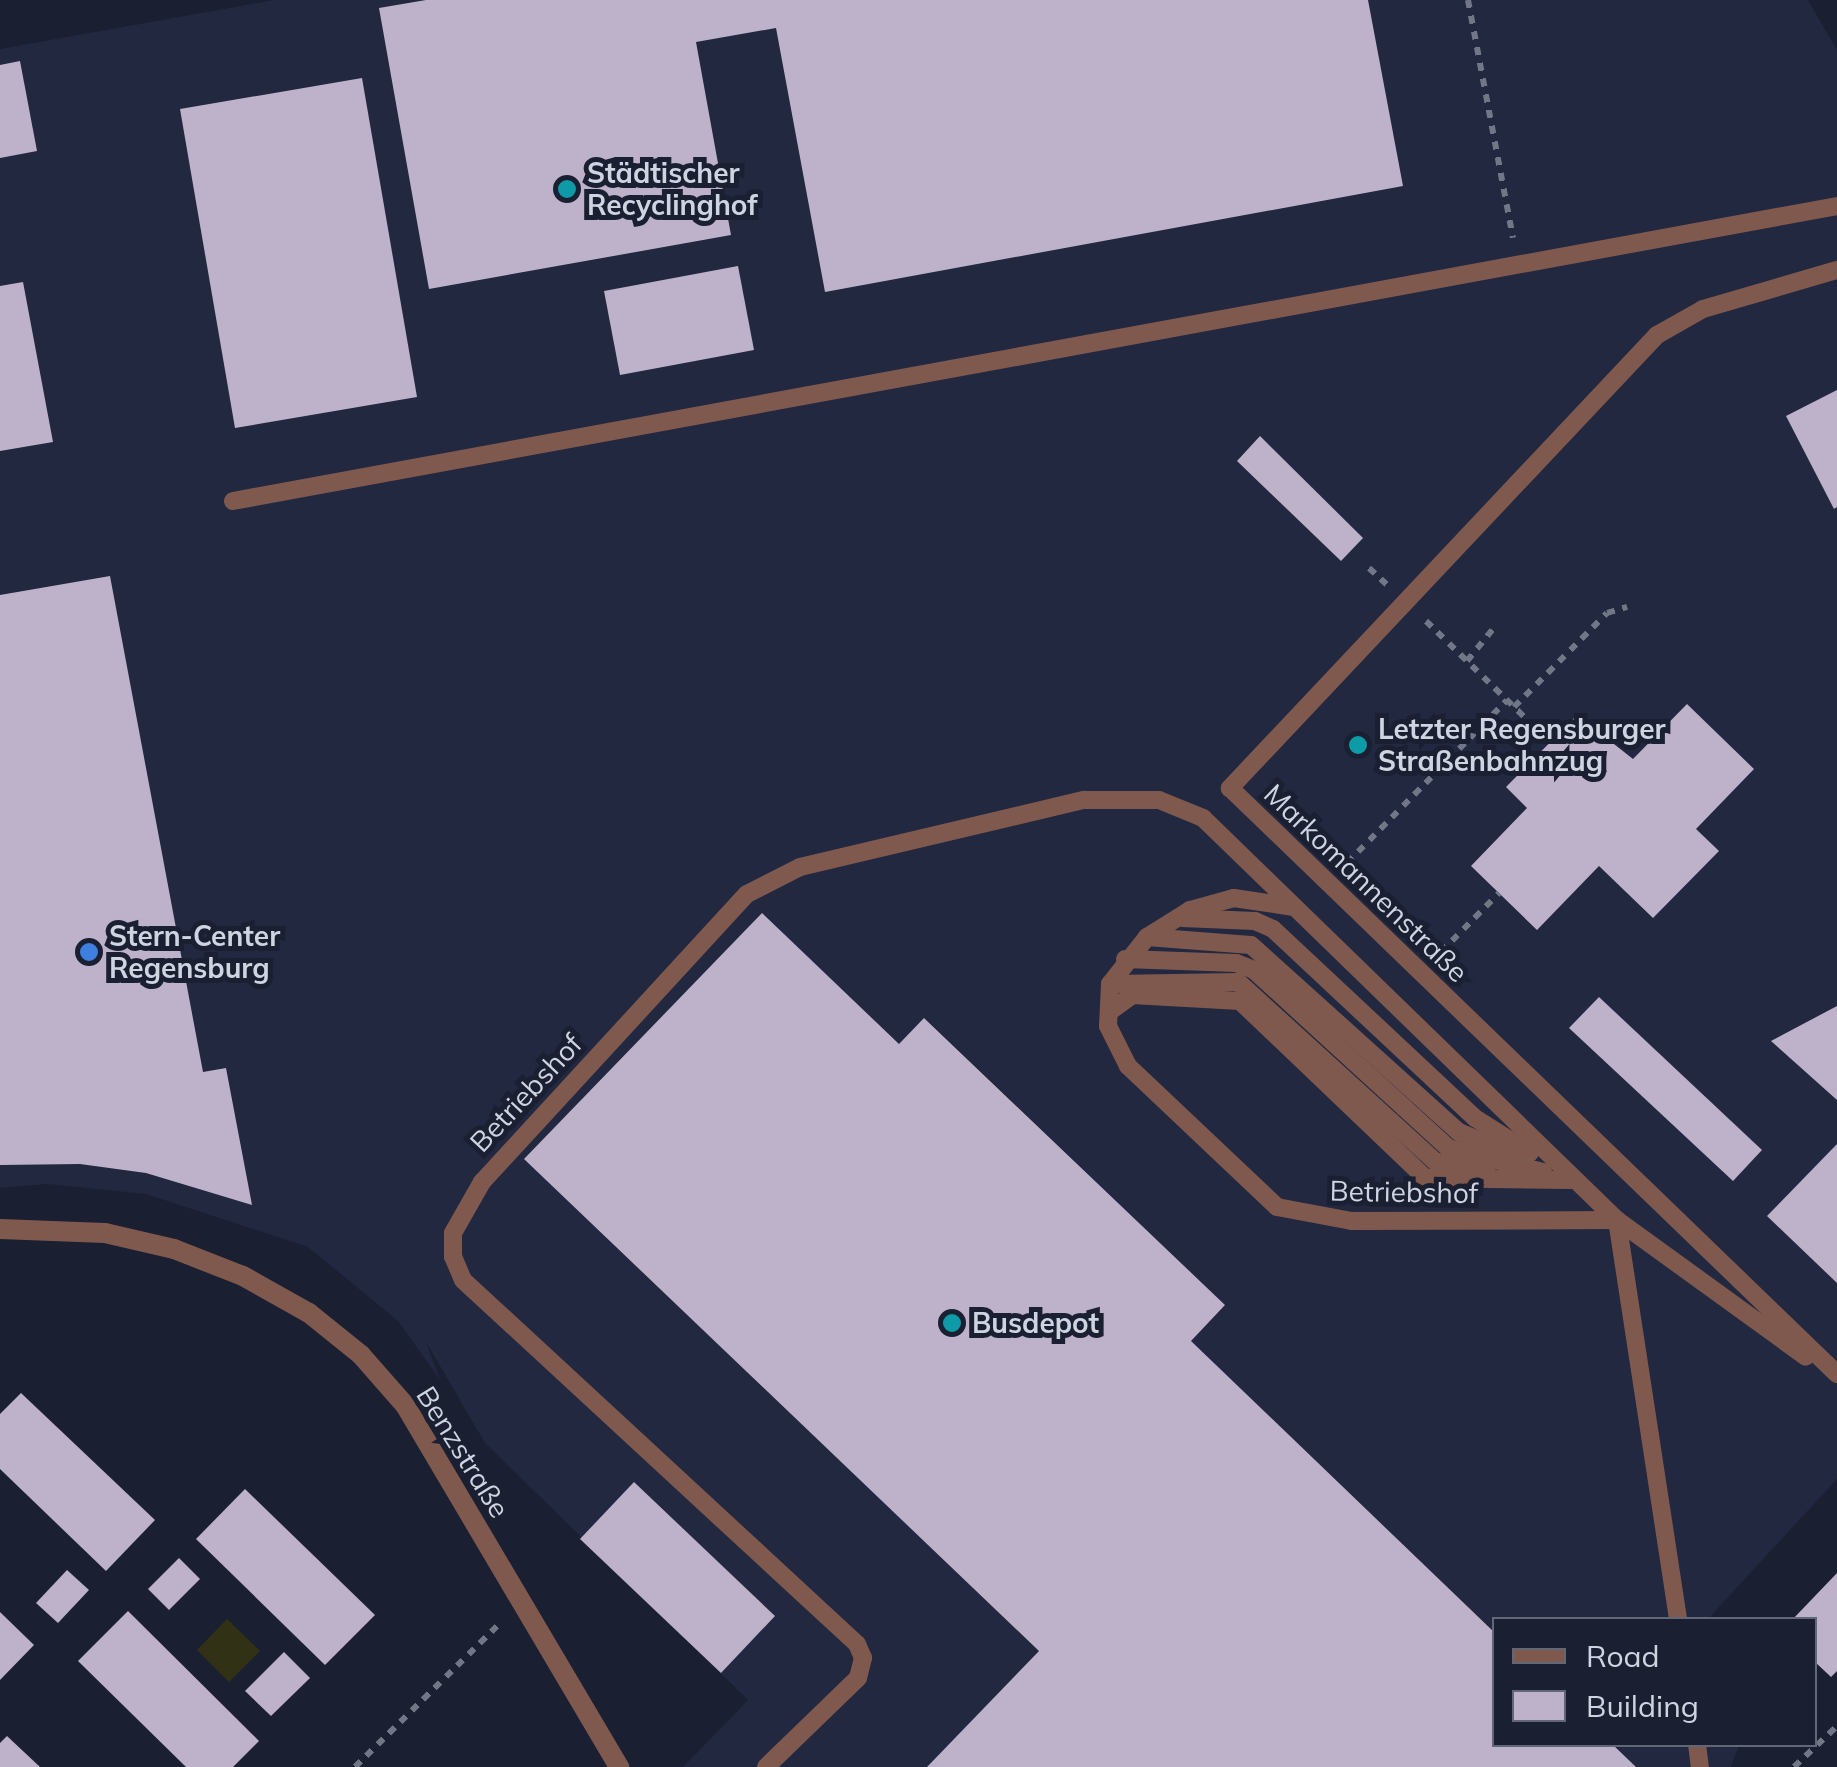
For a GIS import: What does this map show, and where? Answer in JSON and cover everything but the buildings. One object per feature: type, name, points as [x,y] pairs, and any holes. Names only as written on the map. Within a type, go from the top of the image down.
[{"type":"street","name":"Benzstraße","points":[[0,1229],[105,1233],[174,1249],[309,1312],[361,1355],[405,1404],[619,1767]]},
{"type":"lane","points":[[233,502],[1837,206]]},
{"type":"lane","name":"Markomannenstraße","points":[[1837,270],[1703,308],[1657,335],[1230,788],[1325,885],[1837,1376]]},
{"type":"lane","name":"Betriebshof","points":[[766,1767],[858,1678],[863,1658],[857,1644],[463,1280],[453,1257],[463,1210],[748,894],[774,876],[1084,800],[1159,800],[1202,818],[1617,1220],[1837,1376]]},
{"type":"lane","name":"Betriebshof","points":[[1299,909],[1234,898],[1178,918],[1147,937],[1125,960],[1110,984],[1108,1026],[1128,1066],[1278,1207],[1352,1221],[1617,1220]]},
{"type":"lane","name":"Betriebshof","points":[[1178,918],[1254,920],[1273,930],[1475,1118],[1572,1180]]},
{"type":"lane","name":"Betriebshof","points":[[1147,937],[1252,945],[1459,1132],[1572,1180]]},
{"type":"lane","name":"Betriebshof","points":[[1125,960],[1236,963],[1254,970],[1448,1148],[1572,1180]]},
{"type":"lane","name":"Betriebshof","points":[[1110,984],[1238,982],[1436,1162],[1572,1180]]},
{"type":"lane","name":"Betriebshof","points":[[1109,1012],[1132,995],[1240,1001],[1425,1178],[1572,1180]]},
{"type":"lane","points":[[1617,1220],[1678,1617]]},
{"type":"path","points":[[1468,0],[1518,264]]},
{"type":"path","points":[[1369,568],[1550,742]]},
{"type":"path","points":[[1514,707],[1606,613],[1627,607]]},
{"type":"path","points":[[1467,661],[1494,629]]},
{"type":"path","points":[[1325,885],[1507,700]]},
{"type":"path","points":[[1419,974],[1499,893]]},
{"type":"path","points":[[356,1767],[522,1602]]},
{"type":"path","points":[[1817,1745],[1837,1726]]},
{"type":"path","points":[[1794,1767],[1815,1747]]},
{"type":"shaded area","points":[[274,0],[1808,0],[1837,50],[1837,1479],[1710,1617],[1492,1617],[1492,1630],[1191,1341],[1225,1305],[925,1018],[899,1044],[762,913],[525,1159],[1039,1651],[927,1767],[683,1767],[748,1700],[485,1443],[426,1342],[440,1380],[398,1321],[308,1247],[146,1194],[47,1184],[0,1188],[0,49]]},
{"type":"shaded area","points":[[1614,1747],[1738,1747],[1731,1767],[1636,1767]]},
{"type":"green space","points":[[227,1619],[260,1651],[229,1682],[197,1650]]},
{"type":"place","name":"Städtischer Recyclinghof","points":[[567,189]]},
{"type":"place","name":"Letzter Regensburger Straßenbahnzug","points":[[1358,745]]},
{"type":"place","name":"Stern-Center Regensburg","points":[[89,952]]},
{"type":"place","name":"Busdepot","points":[[952,1323]]}]
